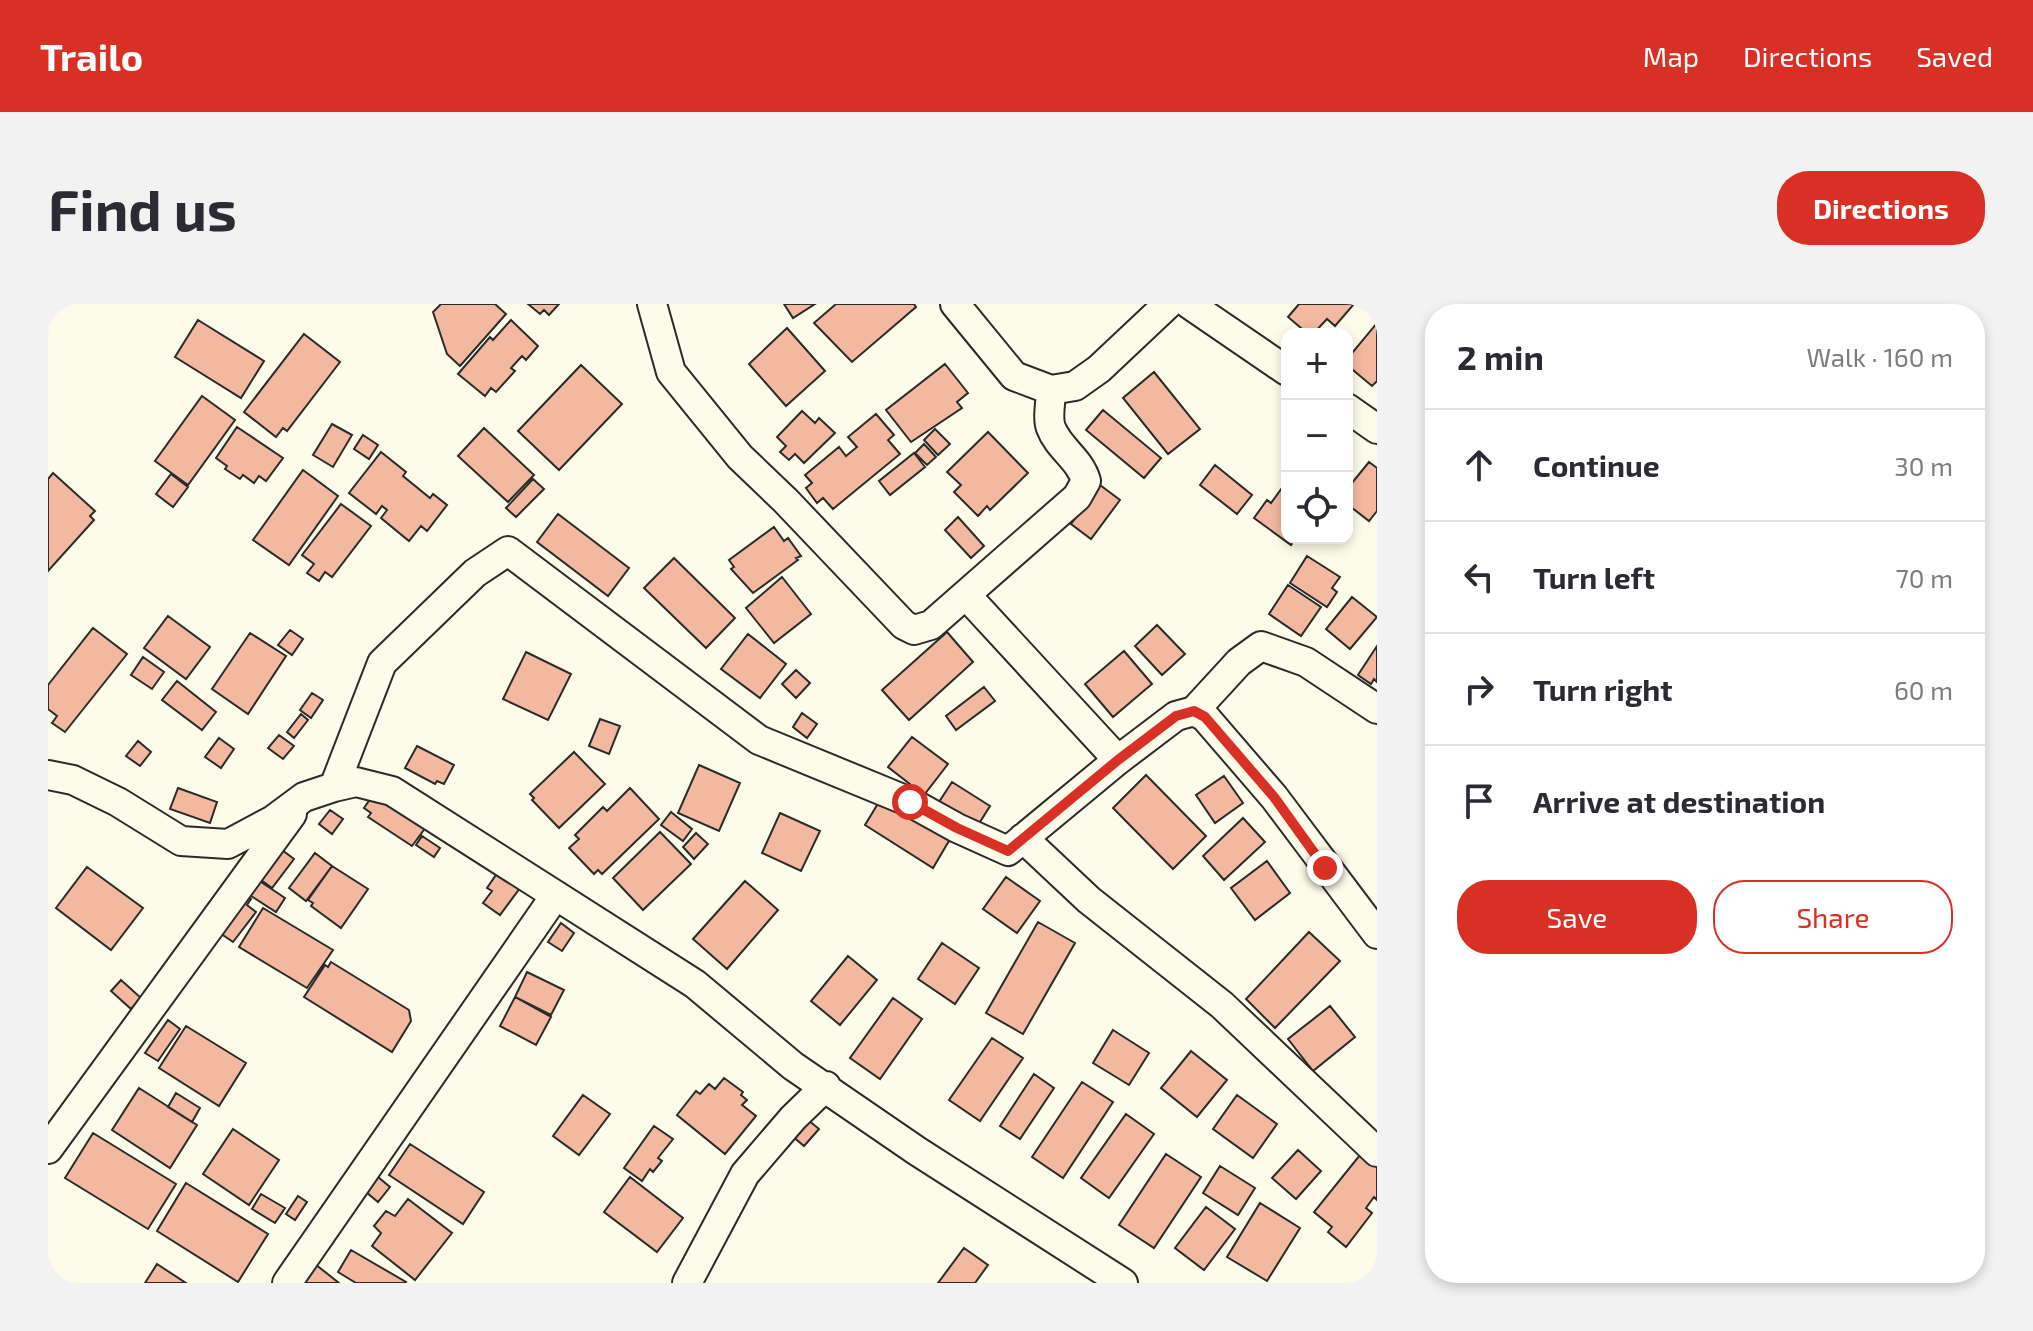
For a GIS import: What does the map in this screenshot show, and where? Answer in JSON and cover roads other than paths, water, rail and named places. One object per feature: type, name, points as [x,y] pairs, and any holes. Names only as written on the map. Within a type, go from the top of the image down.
[{"type":"street","points":[[652,304],[671,372],[740,457],[904,625],[914,630],[924,629],[966,595],[1077,497],[1086,481],[1082,467],[1063,448],[1049,426],[1051,390]]},
{"type":"street","points":[[955,304],[1014,376],[1051,390],[1075,386],[1099,369],[1168,304]]},
{"type":"street","points":[[1189,304],[1281,367]]},
{"type":"street","points":[[1353,412],[1377,429]]},
{"type":"street","points":[[334,787],[382,663],[475,573],[508,551],[759,740],[910,802],[1008,851],[1176,716],[1194,711],[1239,662],[1261,646],[1306,662],[1377,709]]},
{"type":"street","points":[[966,595],[1118,760]]},
{"type":"street","points":[[1194,711],[1205,717],[1274,797],[1377,934]]},
{"type":"street","points":[[48,775],[73,780],[118,802],[181,841],[228,844],[273,820],[304,797],[334,787],[356,782],[392,791],[695,984],[793,1066],[917,1151],[1123,1283]]},
{"type":"street","points":[[48,1149],[304,797]]},
{"type":"street","points":[[1023,838],[1089,900],[1222,1005],[1377,1152]]},
{"type":"street","points":[[228,844],[246,877]]},
{"type":"street","points":[[287,1283],[555,896]]},
{"type":"street","points":[[687,1283],[745,1174],[793,1118],[826,1086]]}]
